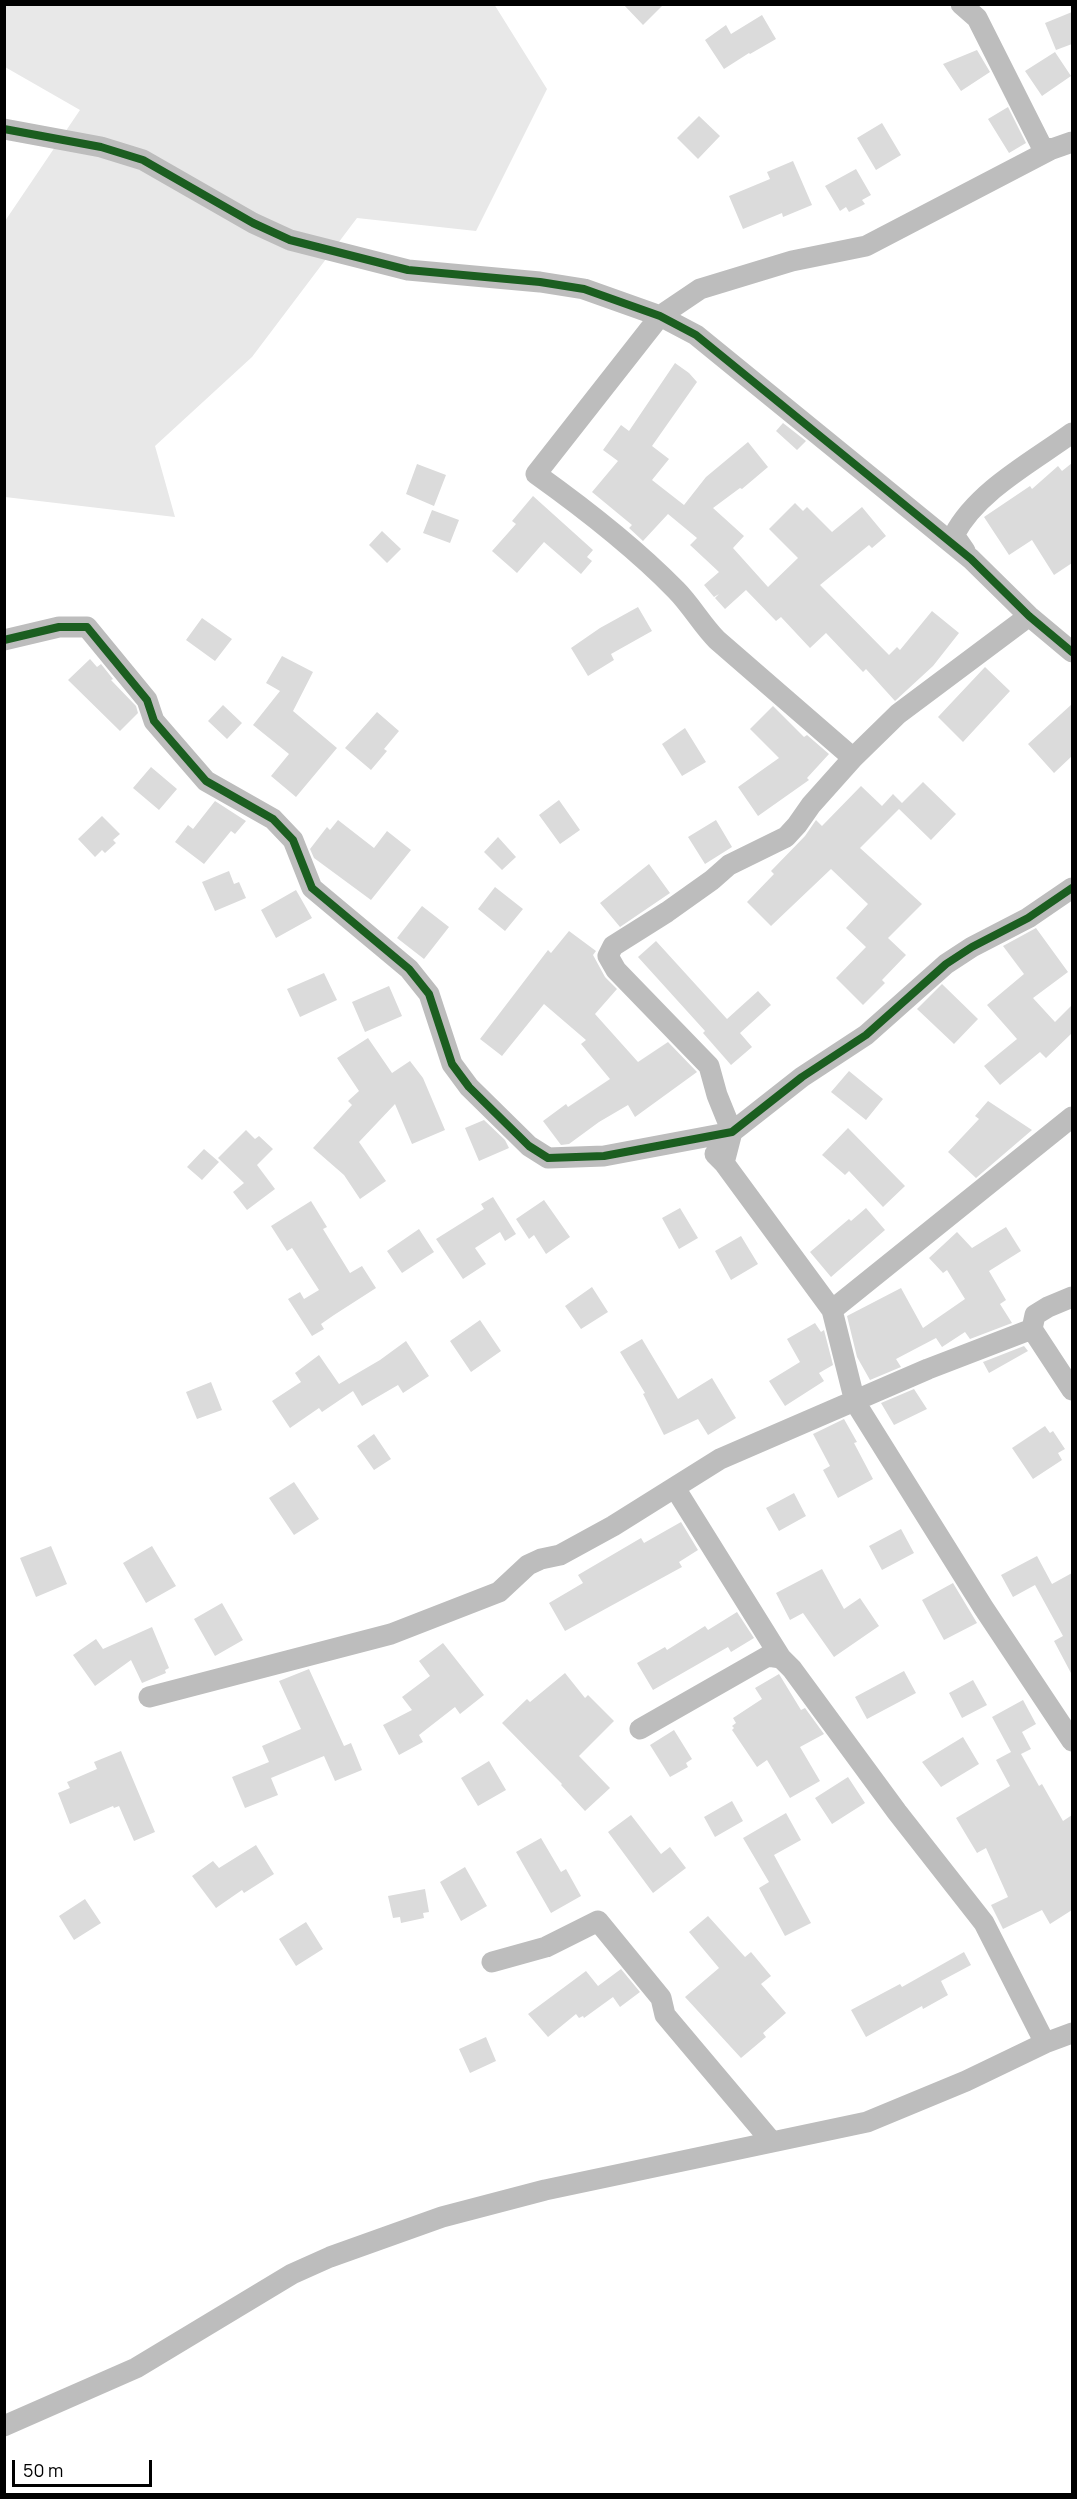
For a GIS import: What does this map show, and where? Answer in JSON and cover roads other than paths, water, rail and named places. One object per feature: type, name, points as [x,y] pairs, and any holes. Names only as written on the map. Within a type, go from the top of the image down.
[{"type":"street","points":[[961,4],[977,18],[1042,147],[1052,149]]},
{"type":"street","points":[[4,129],[101,147],[143,160],[254,223],[290,240],[408,270],[540,282],[584,289],[660,316],[696,335],[971,559],[1029,616],[1072,652]]},
{"type":"street","points":[[853,758],[717,640],[705,628],[679,592],[650,564],[572,500],[536,474],[660,316],[700,289],[792,261],[866,246],[1052,149],[1072,142]]},
{"type":"street","points":[[971,559],[954,535],[963,518],[977,502],[1072,434]]},
{"type":"street","points":[[724,1163],[732,1132],[717,1095],[709,1066],[616,970],[608,956],[613,946],[694,893],[729,865],[786,837],[853,758],[914,701],[1029,616]]},
{"type":"street","points":[[4,640],[59,627],[87,627],[147,700],[154,721],[206,781],[273,819],[293,840],[312,888],[409,969],[429,994],[452,1064],[469,1087],[529,1146],[548,1158],[604,1156],[732,1132],[802,1077],[866,1035],[946,964],[972,947],[1028,918],[1072,888]]},
{"type":"street","points":[[832,1310],[1072,1117]]},
{"type":"street","points":[[699,1137],[724,1163],[832,1310],[855,1402],[983,1607],[1072,1741]]},
{"type":"street","points":[[1072,1297],[1035,1315],[1032,1329],[1072,1390]]},
{"type":"street","points":[[149,1697],[391,1634],[499,1592],[528,1565],[541,1559],[560,1555],[613,1527],[720,1459],[928,1369],[1032,1329]]},
{"type":"street","points":[[675,1488],[781,1658],[792,1669],[897,1812],[984,1923],[1045,2043]]},
{"type":"street","points":[[640,1729],[768,1656],[781,1658]]},
{"type":"street","points":[[492,1962],[546,1947],[598,1921],[661,1998],[665,2014],[772,2142]]},
{"type":"street","points":[[4,2426],[136,2368],[292,2274],[330,2257],[442,2217],[545,2190],[867,2122],[966,2082],[1045,2043],[1072,2033]]}]
